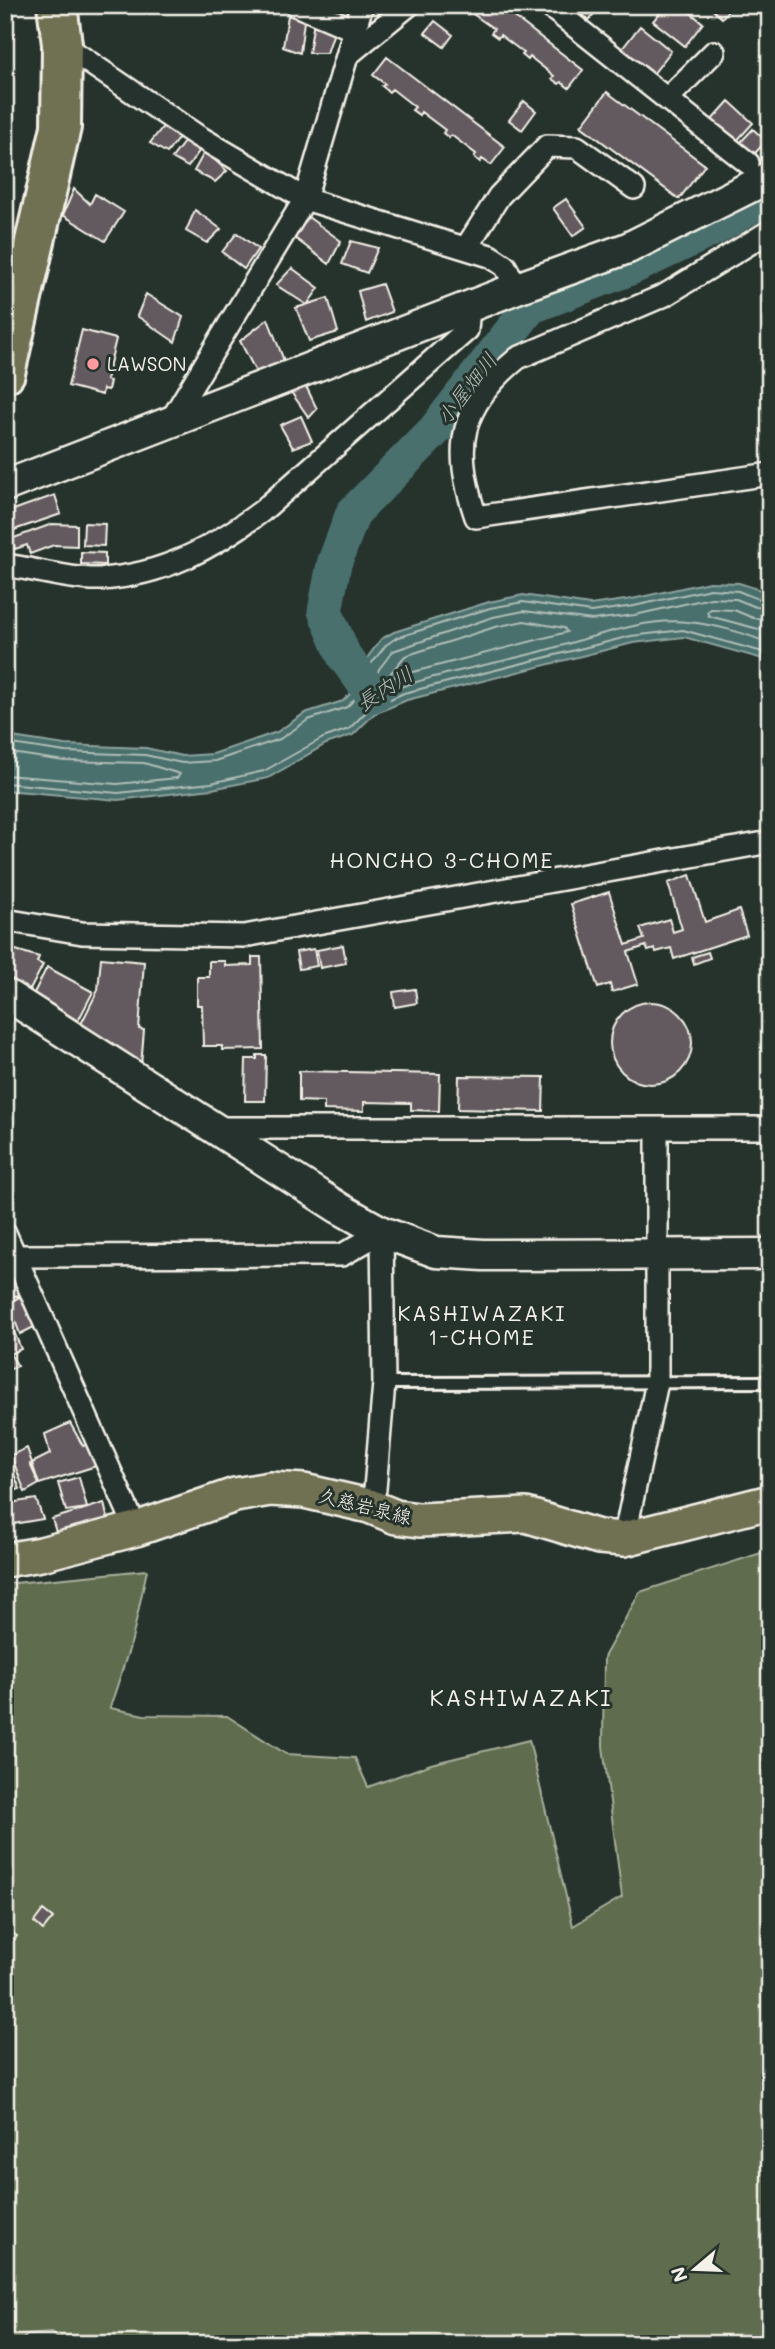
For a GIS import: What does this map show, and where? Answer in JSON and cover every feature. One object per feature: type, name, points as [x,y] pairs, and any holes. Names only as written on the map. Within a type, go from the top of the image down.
[{"type":"highway","points":[[5,373],[61,127],[62,44],[57,5]]},
{"type":"main road","name":"久慈岩泉線","points":[[5,1560],[41,1555],[136,1529],[235,1495],[270,1489],[304,1491],[369,1506],[396,1517],[419,1520],[526,1515],[599,1537],[624,1539],[770,1502]]},
{"type":"street","points":[[296,5],[355,30]]},
{"type":"street","points":[[170,422],[305,199],[362,5]]},
{"type":"street","points":[[348,55],[410,5]]},
{"type":"street","points":[[5,486],[517,288],[628,248],[759,170],[548,5]]},
{"type":"street","points":[[62,44],[196,135],[305,199],[491,256],[505,266],[517,288]]},
{"type":"street","points":[[667,99],[714,52]]},
{"type":"street","points":[[466,248],[499,196],[547,146],[577,147],[634,188]]},
{"type":"street","points":[[770,231],[665,295],[518,358],[498,375],[478,399],[466,426],[460,457],[476,517],[770,474]]},
{"type":"street","points":[[5,565],[99,579],[176,564],[227,538],[262,511],[467,330],[469,307]]},
{"type":"street","points":[[5,920],[82,933],[244,936],[770,842]]},
{"type":"street","points":[[5,994],[213,1128],[382,1232],[436,1252],[483,1255],[770,1254]]},
{"type":"street","points":[[213,1128],[770,1128]]},
{"type":"street","points":[[624,1539],[657,1382],[656,1128]]},
{"type":"street","points":[[11,1258],[342,1255],[382,1232]]},
{"type":"street","points":[[369,1506],[374,1489],[384,1383],[382,1232]]},
{"type":"street","points":[[5,1234],[11,1258],[136,1529]]},
{"type":"lane","points":[[384,1383],[770,1382]]},
{"type":"green space","points":[[770,1550],[770,2344],[67,2344],[51,2333],[27,2335],[18,2344],[5,2344],[5,1584],[147,1570],[132,1640],[110,1708],[144,1715],[227,1716],[286,1754],[355,1758],[368,1787],[431,1764],[529,1740],[573,1926],[622,1897],[603,1746],[604,1657],[640,1592]]},
{"type":"water","name":"長内川","points":[[709,582],[739,583],[770,593],[770,661],[684,637],[633,643],[407,700],[374,714],[353,735],[326,744],[268,778],[212,789],[118,800],[5,790],[5,736],[65,745],[146,748],[182,756],[213,754],[277,732],[305,713],[343,701],[355,689],[365,661],[381,639],[394,632],[489,602],[523,595],[590,605]]},
{"type":"building","points":[[462,5],[499,5],[583,70],[569,88],[561,82],[559,84],[552,79],[554,76],[530,57],[528,60],[522,55],[524,53],[500,35],[498,38],[491,33],[494,29],[461,9]]},
{"type":"building","points":[[585,5],[601,5],[589,20],[579,12]]},
{"type":"building","points":[[636,5],[650,5],[644,12]]},
{"type":"building","points":[[666,5],[681,5],[703,23],[685,46],[653,21]]},
{"type":"building","points":[[707,5],[732,5],[722,18]]},
{"type":"building","points":[[288,15],[304,21],[300,53],[283,47]]},
{"type":"building","points":[[314,21],[335,29],[327,53],[309,53]]},
{"type":"building","points":[[435,21],[453,35],[444,47],[425,33]]},
{"type":"building","points":[[640,26],[671,51],[653,74],[622,49]]},
{"type":"building","points":[[387,57],[505,147],[491,165],[482,159],[480,162],[474,157],[476,154],[451,135],[449,138],[443,133],[445,130],[421,112],[419,115],[412,110],[415,107],[392,89],[389,92],[382,86],[385,84],[373,75]]},
{"type":"building","points":[[607,92],[705,165],[679,199],[581,126]]},
{"type":"building","points":[[524,101],[536,111],[522,130],[509,120]]},
{"type":"building","points":[[729,101],[753,123],[734,144],[710,122]]},
{"type":"building","points":[[165,124],[181,135],[167,153],[150,143]]},
{"type":"building","points":[[753,129],[766,141],[749,160],[736,147]]},
{"type":"building","points":[[187,138],[202,147],[188,167],[172,158]]},
{"type":"building","points":[[205,151],[227,171],[215,182],[194,171]]},
{"type":"building","points":[[74,189],[90,204],[95,194],[124,212],[105,241],[63,215]]},
{"type":"building","points":[[566,199],[586,227],[573,236],[553,208]]},
{"type":"building","points":[[195,210],[221,229],[207,243],[186,231]]},
{"type":"building","points":[[304,214],[341,241],[329,264],[292,236]]},
{"type":"building","points":[[237,233],[258,249],[244,269],[222,252]]},
{"type":"building","points":[[351,241],[378,248],[367,273],[342,264]]},
{"type":"building","points":[[292,268],[319,288],[307,305],[276,285]]},
{"type":"building","points":[[382,284],[392,312],[366,322],[358,291]]},
{"type":"building","points":[[146,294],[183,317],[175,342],[137,316]]},
{"type":"building","points":[[328,298],[338,332],[309,341],[296,308]]},
{"type":"building","points":[[268,319],[286,366],[258,376],[240,341]]},
{"type":"building","points":[[82,330],[116,339],[106,380],[110,381],[108,390],[103,389],[102,395],[68,386]]},
{"type":"building","points":[[305,384],[317,409],[309,418],[289,389]]},
{"type":"building","points":[[301,416],[312,441],[293,448],[280,425]]},
{"type":"building","points":[[55,495],[61,514],[5,533],[5,513]]},
{"type":"building","points":[[84,523],[105,524],[104,546],[83,545]]},
{"type":"building","points":[[52,524],[77,525],[77,546],[54,545],[30,554],[27,545],[15,549],[11,539]]},
{"type":"building","points":[[81,552],[105,553],[105,565],[81,564]]},
{"type":"building","points":[[690,875],[705,922],[739,910],[747,935],[674,959],[671,948],[656,952],[655,949],[648,951],[646,946],[628,952],[638,984],[612,992],[610,984],[598,988],[571,904],[609,892],[626,945],[644,939],[640,928],[669,919],[673,932],[682,929],[668,883]]},
{"type":"building","points":[[343,945],[346,963],[320,968],[317,950]]},
{"type":"building","points":[[9,948],[39,957],[37,962],[43,965],[30,990],[5,976]]},
{"type":"building","points":[[314,949],[317,966],[299,969],[296,952]]},
{"type":"building","points":[[708,952],[710,958],[694,964],[692,957]]},
{"type":"building","points":[[252,957],[261,957],[263,1049],[222,1050],[222,1046],[203,1046],[202,1005],[197,1005],[197,977],[209,977],[209,961],[225,961],[225,966],[252,965]]},
{"type":"building","points":[[101,958],[144,962],[139,1029],[144,1030],[141,1066],[80,1026],[98,990]]},
{"type":"building","points":[[47,967],[93,992],[78,1021],[34,993]]},
{"type":"building","points":[[415,989],[417,1003],[395,1007],[393,992]]},
{"type":"building","points":[[651,1002],[667,1005],[680,1014],[689,1027],[692,1043],[689,1059],[680,1072],[667,1081],[651,1084],[635,1081],[622,1072],[613,1059],[610,1043],[613,1027],[622,1014],[635,1005]]},
{"type":"building","points":[[257,1055],[266,1055],[265,1101],[245,1101],[246,1059],[257,1059]]},
{"type":"building","points":[[299,1071],[440,1074],[439,1111],[411,1110],[411,1103],[364,1102],[364,1111],[324,1110],[324,1102],[299,1101]]},
{"type":"building","points":[[459,1076],[544,1077],[543,1111],[458,1109]]},
{"type":"building","points":[[7,1271],[20,1274],[26,1294],[13,1296]]},
{"type":"building","points":[[26,1294],[36,1326],[20,1334],[14,1318],[5,1323],[5,1304]]},
{"type":"building","points":[[11,1324],[21,1349],[10,1354],[18,1366],[5,1371],[5,1327]]},
{"type":"building","points":[[70,1423],[83,1446],[91,1443],[99,1465],[39,1484],[30,1464],[50,1454],[45,1434]]},
{"type":"building","points":[[27,1448],[39,1484],[25,1492],[11,1455]]},
{"type":"building","points":[[5,1455],[12,1469],[5,1472]]},
{"type":"building","points":[[12,1469],[20,1489],[5,1494],[5,1472]]},
{"type":"building","points":[[79,1477],[87,1508],[66,1511],[58,1483]]},
{"type":"building","points":[[36,1499],[43,1519],[13,1524],[9,1503]]},
{"type":"building","points":[[104,1503],[109,1525],[59,1542],[52,1519]]},
{"type":"building","points":[[43,1910],[53,1918],[43,1930],[34,1922]]},
{"type":"building","points":[[5,1928],[17,1936],[9,1947],[5,1944]]},
{"type":"waterway","name":"小屋畑川","points":[[373,695],[344,656],[325,611],[334,564],[353,513],[435,430],[530,307],[633,267],[715,228],[770,195]]},
{"type":"place","name":"LAWSON","points":[[93,364]]},
{"type":"district","name":"HONCHO 3-CHOME","points":[[442,861]]},
{"type":"district","name":"KASHIWAZAKI 1-CHOME","points":[[482,1326]]},
{"type":"district","name":"KASHIWAZAKI","points":[[521,1698]]}]
